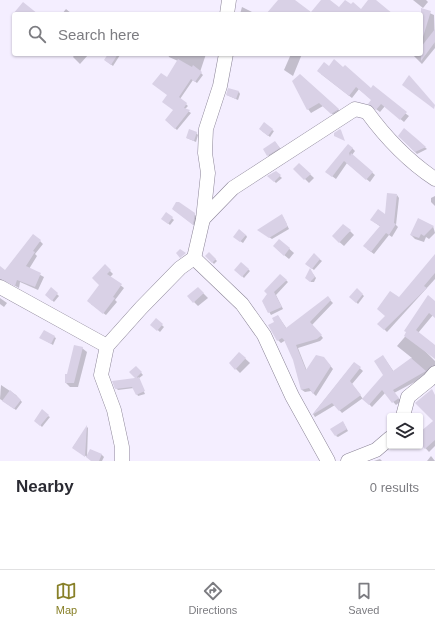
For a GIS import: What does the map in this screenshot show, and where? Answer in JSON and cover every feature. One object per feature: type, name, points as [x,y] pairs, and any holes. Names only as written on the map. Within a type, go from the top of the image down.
[{"type":"street","points":[[226,12],[229,0]]},
{"type":"street","points":[[122,461],[122,447],[114,410],[101,375],[107,346],[180,268],[194,258],[203,219],[208,173],[205,153],[206,129],[220,86],[226,56]]},
{"type":"street","points":[[203,219],[233,188],[355,110],[367,112],[384,135],[406,156],[435,179]]},
{"type":"street","points":[[194,258],[242,304],[264,335],[292,396],[328,461]]},
{"type":"street","points":[[0,287],[107,346]]},
{"type":"street","points":[[404,413],[408,397],[429,380],[435,372]]},
{"type":"street","points":[[348,461],[376,450],[387,441]]},
{"type":"building","points":[[278,0],[295,0],[311,12],[268,12]]},
{"type":"building","points":[[321,0],[330,0],[339,7],[345,0],[351,4],[353,2],[361,9],[368,0],[376,0],[391,12],[311,12]]},
{"type":"building","points":[[23,2],[36,12],[15,12]]},
{"type":"building","points":[[421,8],[431,11],[423,37],[423,12],[421,12]]},
{"type":"building","points":[[435,29],[435,42],[421,61],[421,56],[423,56],[423,44]]},
{"type":"building","points":[[107,56],[117,56],[111,65],[104,60]]},
{"type":"building","points":[[178,59],[192,67],[193,65],[202,72],[195,82],[191,79],[179,97],[187,103],[184,108],[190,110],[175,129],[165,120],[173,110],[162,102],[167,95],[152,84],[161,73],[167,77]]},
{"type":"building","points":[[334,59],[343,67],[345,65],[371,88],[373,85],[407,112],[400,120],[381,104],[376,110],[368,104],[371,100],[356,87],[349,96],[317,71],[324,62],[329,66]]},
{"type":"building","points":[[300,74],[339,109],[331,114],[319,103],[307,110],[292,81]]},
{"type":"building","points":[[409,75],[435,105],[434,109],[402,85]]},
{"type":"building","points":[[228,88],[239,91],[236,99],[226,95]]},
{"type":"building","points":[[264,122],[273,129],[268,136],[259,129]]},
{"type":"building","points":[[404,128],[426,147],[415,152],[398,136]]},
{"type":"building","points":[[189,129],[197,132],[194,141],[186,138]]},
{"type":"building","points":[[340,129],[345,141],[334,136],[334,133]]},
{"type":"building","points":[[275,141],[280,148],[267,156],[263,149]]},
{"type":"building","points":[[348,144],[353,148],[349,153],[350,156],[351,153],[373,172],[366,180],[344,161],[332,177],[325,172]]},
{"type":"building","points":[[299,163],[311,174],[304,180],[293,169]]},
{"type":"building","points":[[276,171],[281,175],[274,182],[267,176]]},
{"type":"building","points":[[387,193],[397,194],[394,223],[396,224],[389,235],[386,233],[371,252],[363,246],[380,226],[370,220],[378,209],[385,214]]},
{"type":"building","points":[[176,202],[179,202],[195,213],[193,225],[172,209]]},
{"type":"building","points":[[166,212],[173,217],[168,224],[161,219]]},
{"type":"building","points":[[282,214],[287,227],[269,238],[257,230]]},
{"type":"building","points":[[418,218],[434,226],[424,236],[421,234],[419,238],[410,235]]},
{"type":"building","points":[[343,224],[351,230],[339,243],[332,236]]},
{"type":"building","points":[[239,229],[246,235],[240,242],[233,237]]},
{"type":"building","points":[[33,234],[41,240],[33,251],[35,252],[26,266],[41,273],[35,287],[17,280],[15,286],[0,279],[0,266],[5,270]]},
{"type":"building","points":[[279,239],[290,248],[284,256],[273,246]]},
{"type":"building","points":[[180,249],[186,253],[180,258],[176,253]]},
{"type":"building","points":[[209,252],[216,259],[212,263],[205,256]]},
{"type":"building","points":[[314,253],[320,259],[312,269],[305,264]]},
{"type":"building","points":[[435,254],[435,273],[424,286],[427,288],[384,330],[377,324],[385,316],[377,309],[390,291],[399,297]]},
{"type":"building","points":[[241,262],[249,269],[242,277],[234,270]]},
{"type":"building","points":[[105,264],[111,270],[107,274],[122,284],[113,297],[115,298],[103,314],[87,301],[99,285],[92,278]]},
{"type":"building","points":[[310,268],[315,277],[310,282],[305,278]]},
{"type":"building","points":[[280,274],[287,280],[274,292],[282,307],[268,313],[262,301],[267,294],[264,291]]},
{"type":"building","points":[[51,287],[58,293],[52,301],[45,295]]},
{"type":"building","points":[[198,287],[204,293],[193,303],[187,296]]},
{"type":"building","points":[[357,288],[363,294],[356,303],[349,297]]},
{"type":"building","points":[[428,295],[435,301],[435,318],[429,313],[416,330],[435,345],[435,359],[404,336],[406,332],[404,331]]},
{"type":"building","points":[[328,296],[331,300],[310,322],[322,335],[317,339],[296,345],[306,370],[316,355],[324,357],[331,366],[313,394],[309,388],[301,390],[293,360],[284,340],[282,338],[277,341],[268,325],[274,322],[272,318],[278,315],[286,328]]},
{"type":"building","points":[[156,318],[163,324],[157,331],[150,325]]},
{"type":"building","points":[[44,330],[55,336],[51,344],[39,338]]},
{"type":"building","points":[[74,345],[83,347],[74,383],[65,383],[65,374],[67,374]]},
{"type":"building","points":[[239,352],[246,358],[235,370],[229,363]]},
{"type":"building","points":[[383,355],[393,371],[411,358],[426,371],[393,390],[399,398],[392,403],[382,390],[369,405],[362,399],[383,375],[374,361]]},
{"type":"building","points":[[354,362],[361,367],[350,381],[361,395],[339,411],[332,403],[312,415]]},
{"type":"building","points":[[136,366],[142,372],[136,378],[139,377],[145,391],[136,395],[132,387],[115,389],[112,381],[135,378],[129,372]]},
{"type":"building","points":[[432,389],[435,395],[435,440],[425,449],[423,447],[423,429],[433,421],[415,403]]},
{"type":"building","points":[[10,390],[21,400],[14,409],[2,401]]},
{"type":"building","points":[[42,409],[49,415],[40,426],[34,421]]},
{"type":"building","points":[[343,421],[347,429],[335,436],[330,429]]},
{"type":"building","points":[[87,425],[85,457],[72,448]]},
{"type":"building","points":[[90,449],[102,454],[99,461],[91,461],[86,457]]}]
